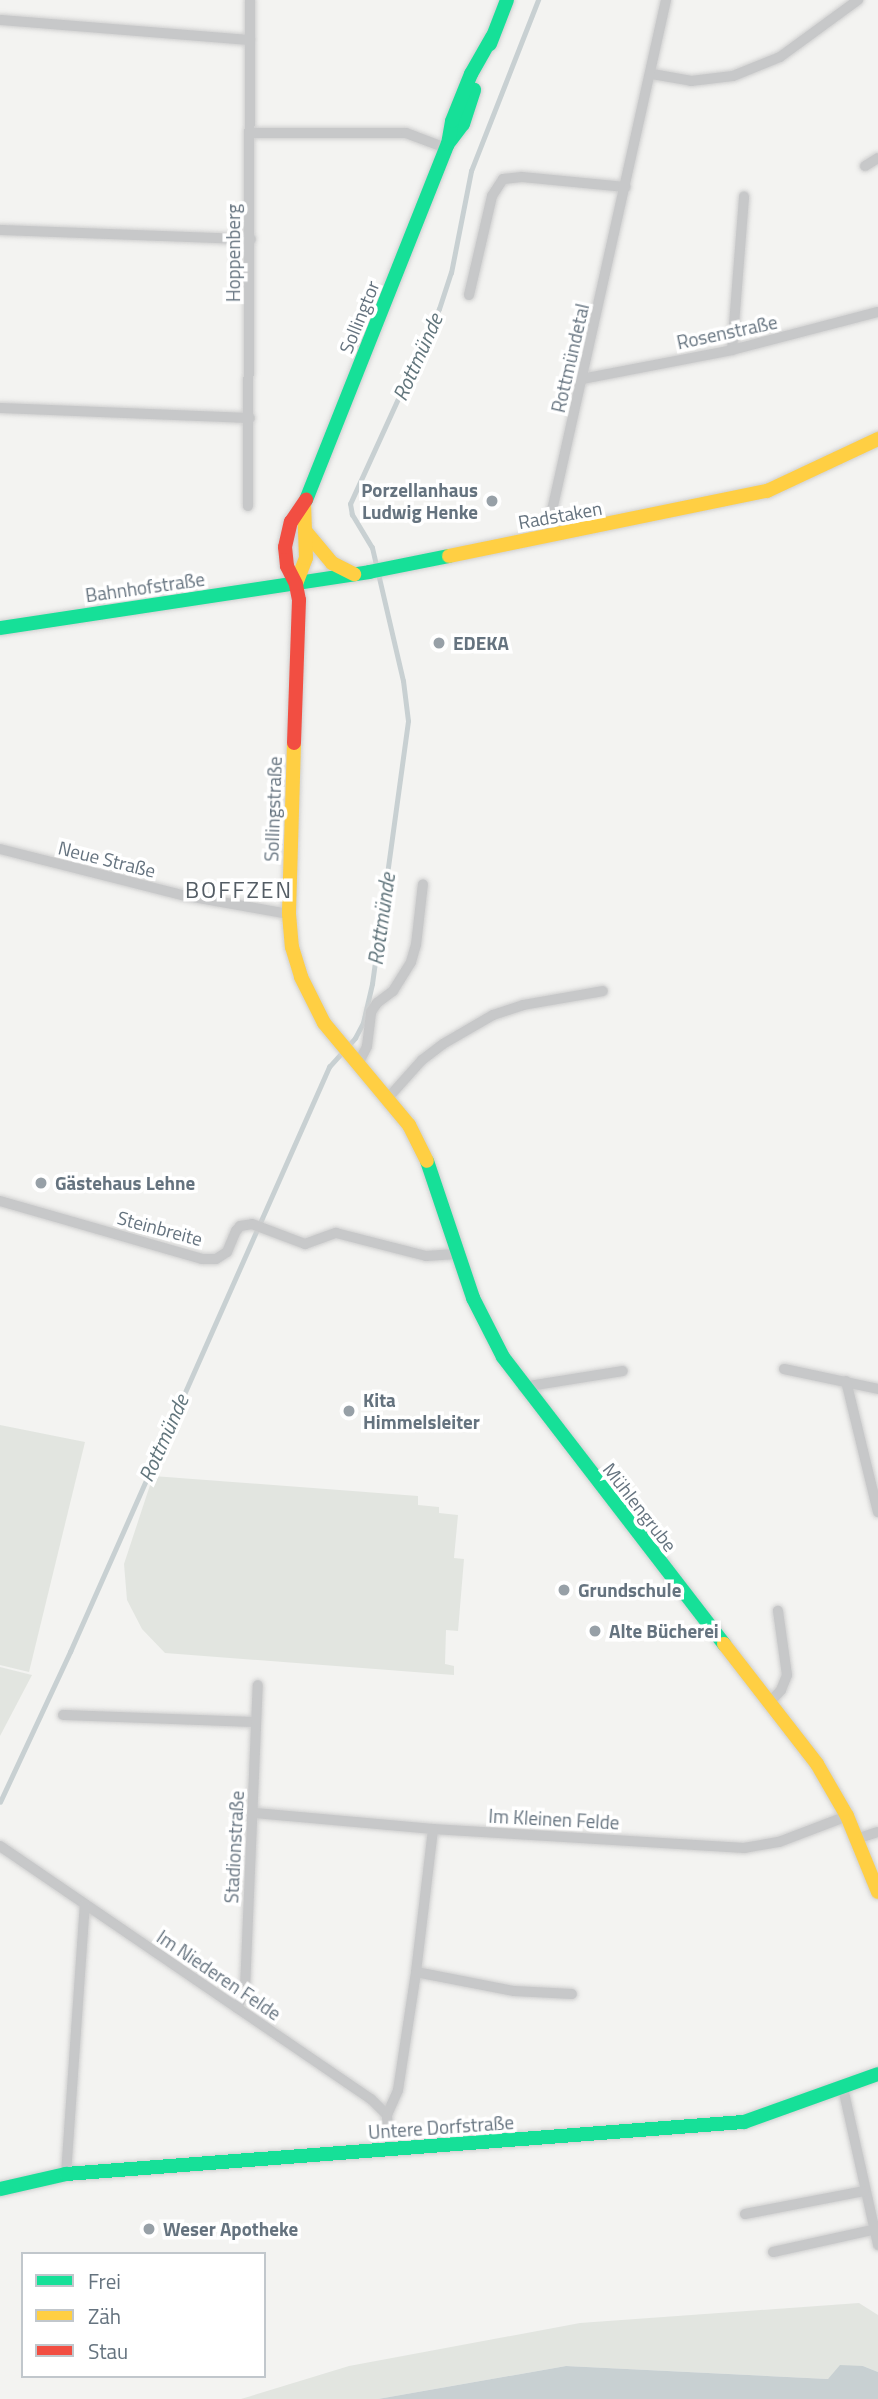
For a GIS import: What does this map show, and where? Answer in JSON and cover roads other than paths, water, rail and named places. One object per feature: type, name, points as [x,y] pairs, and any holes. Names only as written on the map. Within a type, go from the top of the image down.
[{"type":"street","name":"Hoppenberg","points":[[248,506],[250,0]]},
{"type":"street","name":"Sollingtor","points":[[296,584],[287,566],[285,547],[291,522],[304,505],[447,146],[463,124],[506,0]]},
{"type":"street","name":"Rottmündetal","points":[[551,536],[551,515],[652,74],[666,0]]},
{"type":"street","points":[[652,74],[691,81],[733,76],[780,57],[858,0]]},
{"type":"street","points":[[0,20],[250,40]]},
{"type":"street","points":[[250,133],[406,133],[447,146]]},
{"type":"street","points":[[865,166],[878,158]]},
{"type":"street","points":[[469,295],[492,196],[503,180],[522,177],[626,187]]},
{"type":"street","points":[[732,350],[744,196]]},
{"type":"street","points":[[0,230],[251,239]]},
{"type":"street","name":"Rosenstraße","points":[[583,379],[732,350],[878,312]]},
{"type":"street","points":[[0,408],[250,418]]},
{"type":"street","name":"Radstaken","points":[[296,584],[386,569],[745,497],[826,464],[878,439]]},
{"type":"street","name":"Sollingtor","points":[[296,584],[304,566],[304,505]]},
{"type":"street","points":[[306,532],[332,563],[362,573]]},
{"type":"street","name":"Bahnhofstraße","points":[[0,628],[296,584]]},
{"type":"street","name":"Sollingstraße","points":[[296,584],[299,611],[289,914],[292,947],[301,977],[337,1040],[409,1125],[428,1162]]},
{"type":"street","name":"Neue Straße","points":[[0,849],[182,895],[289,914]]},
{"type":"street","points":[[354,1060],[366,1046],[371,1012],[377,1003],[393,991],[411,962],[416,946],[423,884]]},
{"type":"street","points":[[388,1098],[422,1060],[443,1044],[493,1015],[523,1005],[603,991]]},
{"type":"street","name":"Mühlengrube","points":[[428,1162],[456,1254],[485,1326],[523,1387],[817,1764],[847,1816],[878,1892]]},
{"type":"street","name":"Steinbreite","points":[[0,1201],[202,1259],[216,1259],[227,1252],[240,1226],[257,1226],[305,1244],[336,1233],[426,1256],[456,1254]]},
{"type":"street","points":[[783,1369],[878,1388]]},
{"type":"street","points":[[523,1387],[622,1371]]},
{"type":"street","points":[[846,1381],[878,1512]]},
{"type":"street","points":[[769,1703],[781,1690],[787,1675],[778,1611]]},
{"type":"street","name":"Stadionstraße","points":[[237,2008],[245,1989],[258,1685]]},
{"type":"street","points":[[63,1715],[256,1722]]},
{"type":"street","name":"Im Kleinen Felde","points":[[254,1813],[433,1829],[744,1848],[779,1842],[847,1816]]},
{"type":"street","points":[[389,2150],[387,2115],[398,2090],[416,1972],[433,1829]]},
{"type":"street","points":[[856,1839],[878,1832]]},
{"type":"street","name":"Im Niederen Felde","points":[[0,1846],[371,2099],[387,2115]]},
{"type":"street","points":[[66,2174],[85,1905]]},
{"type":"street","points":[[416,1972],[514,1991],[572,1994]]},
{"type":"street","name":"Untere Dorfstraße","points":[[0,2189],[66,2174],[744,2122],[878,2074]]},
{"type":"street","points":[[843,2088],[878,2245]]},
{"type":"street","points":[[745,2214],[864,2191]]},
{"type":"street","points":[[773,2252],[873,2231]]},
{"type":"waterway","name":"Rottmünde","points":[[0,1802],[70,1652],[329,1067],[355,1038],[363,1023],[372,984],[408,721],[403,681],[372,548],[352,515],[350,504],[439,309],[451,273],[471,171],[538,0]]},
{"type":"place","name":"Porzellanhaus Ludwig Henke","points":[[492,501]]},
{"type":"place","name":"EDEKA","points":[[439,643]]},
{"type":"place","name":"Gästehaus Lehne","points":[[41,1183]]},
{"type":"place","name":"Kita Himmelsleiter","points":[[349,1411]]},
{"type":"place","name":"Grundschule","points":[[564,1590]]},
{"type":"place","name":"Alte Bücherei","points":[[595,1631]]},
{"type":"place","name":"Weser Apotheke","points":[[149,2229]]},
{"type":"district","name":"BOFFZEN","points":[[239,890]]}]
